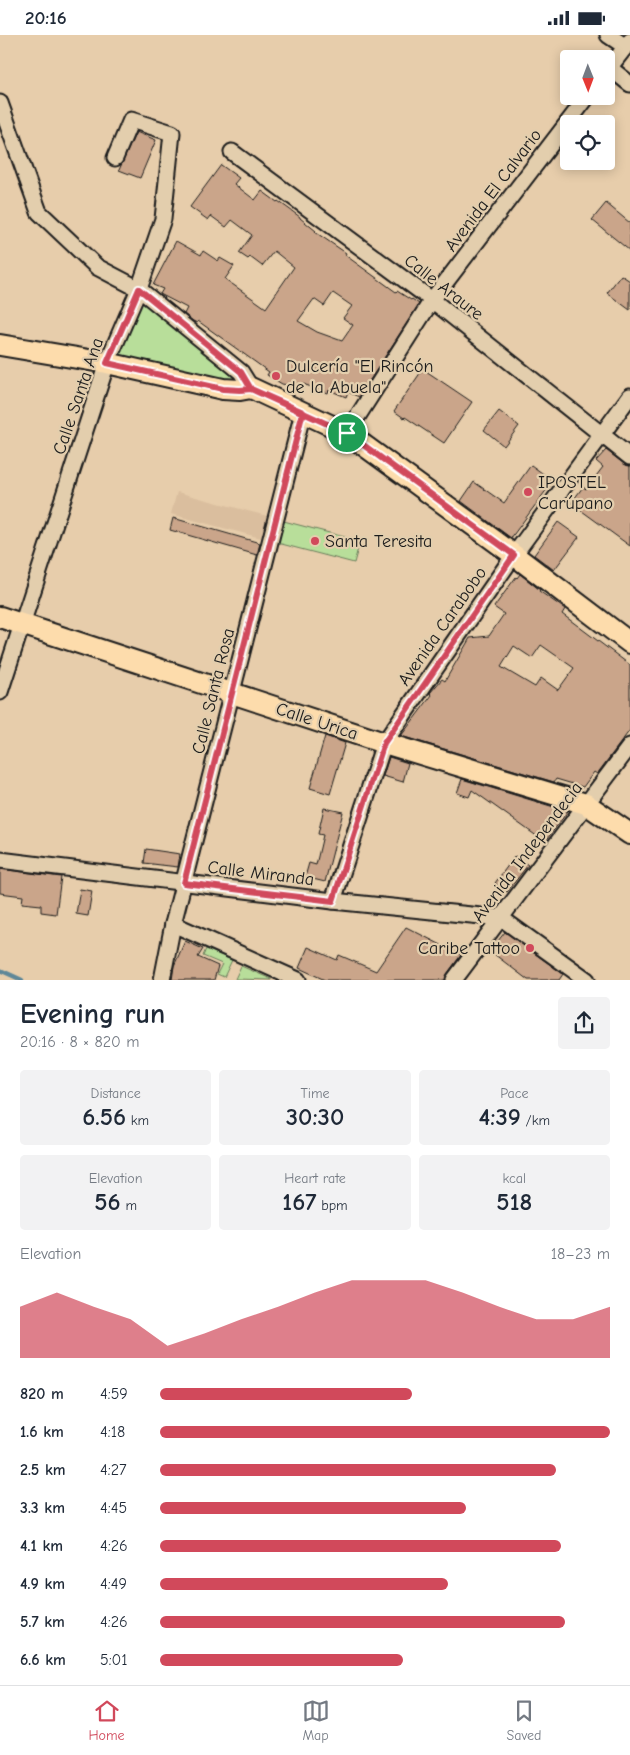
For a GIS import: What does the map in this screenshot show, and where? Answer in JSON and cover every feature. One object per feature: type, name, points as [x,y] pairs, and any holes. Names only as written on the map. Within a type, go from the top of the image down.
[{"type":"main road","points":[[0,345],[107,363],[223,389],[251,389],[303,412],[347,433],[514,555],[630,643]]},
{"type":"main road","name":"Calle Urica","points":[[0,617],[384,743],[586,804],[630,834]]},
{"type":"street","points":[[608,35],[628,44],[615,61]]},
{"type":"street","points":[[615,74],[630,83]]},
{"type":"street","points":[[0,103],[39,212],[97,267],[139,289],[241,372],[251,389]]},
{"type":"street","name":"Avenida El Calvario","points":[[347,433],[432,300],[581,105]]},
{"type":"street","name":"Calle Santa Ana","points":[[0,692],[107,363],[139,289],[162,219],[172,133],[131,120],[115,158]]},
{"type":"street","name":"Calle Araure","points":[[232,152],[432,300],[630,457]]},
{"type":"street","name":"Avenida Carabobo","points":[[333,901],[384,743],[514,555],[630,396]]},
{"type":"street","name":"Calle Santa Rosa","points":[[162,980],[173,924],[303,412]]},
{"type":"street","name":"Avenida Independecia","points":[[454,980],[630,746]]},
{"type":"street","name":"Calle Miranda","points":[[0,860],[333,901],[501,918],[588,980]]},
{"type":"street","points":[[173,924],[298,980]]},
{"type":"shaded area","name":"Santa Teresita","points":[[177,492],[360,541],[354,563],[171,514]]},
{"type":"green space","points":[[141,297],[242,385],[113,358]]},
{"type":"green space","name":"Santa Teresita","points":[[276,519],[360,541],[354,563],[270,541]]},
{"type":"green space","points":[[206,949],[232,960],[224,977],[217,974],[222,964],[203,956]]},
{"type":"green space","points":[[241,966],[271,979],[271,980],[235,979]]},
{"type":"building","points":[[136,132],[156,140],[140,178],[119,170]]},
{"type":"building","points":[[221,165],[239,178],[234,184],[255,200],[262,191],[278,201],[300,217],[315,232],[346,253],[345,255],[396,292],[419,304],[359,397],[348,392],[346,397],[329,390],[328,393],[303,384],[302,388],[282,384],[267,375],[269,372],[198,321],[197,323],[193,321],[184,314],[187,308],[160,294],[163,289],[153,285],[176,241],[201,255],[203,251],[218,261],[220,258],[234,266],[225,279],[266,308],[294,267],[274,251],[262,266],[250,257],[248,259],[239,253],[252,235],[232,220],[226,227],[211,216],[208,220],[190,207]],"holes":[[[333,293],[352,306],[343,318],[353,325],[342,341],[317,332],[298,321],[314,299],[324,306]]]},
{"type":"building","points":[[606,203],[630,223],[630,251],[592,220]]},
{"type":"building","points":[[621,275],[630,281],[630,310],[607,293]]},
{"type":"building","points":[[423,369],[472,402],[444,443],[394,411]]},
{"type":"building","points":[[499,411],[519,426],[504,446],[484,430]]},
{"type":"building","points":[[606,450],[624,464],[630,466],[630,546],[571,503],[583,487],[586,489],[603,467],[596,461]]},
{"type":"building","name":"IPOSTEL Carúpano","points":[[531,465],[553,481],[511,538],[461,501],[474,482],[504,503]]},
{"type":"building","points":[[173,518],[260,543],[257,555],[170,530]]},
{"type":"building","points":[[558,522],[579,537],[554,570],[534,555]]},
{"type":"building","points":[[520,574],[539,591],[565,609],[562,614],[630,665],[630,730],[597,774],[594,772],[583,787],[556,779],[554,782],[401,736],[432,695],[430,693],[442,679],[445,681],[470,638],[489,636],[504,614],[494,607]],"holes":[[[541,645],[574,668],[558,690],[541,678],[535,687],[501,667],[514,646],[532,658]]]},
{"type":"building","points":[[325,736],[345,743],[330,794],[310,788]]},
{"type":"building","points":[[389,757],[408,763],[403,782],[383,776]]},
{"type":"building","points":[[462,779],[568,811],[545,842],[472,790],[469,797],[457,793]]},
{"type":"building","points":[[324,808],[343,812],[325,882],[305,877],[309,863],[316,865],[323,835],[318,834]]},
{"type":"building","points":[[146,849],[180,854],[178,867],[144,863]]},
{"type":"building","points":[[515,856],[528,865],[507,892],[495,883]]},
{"type":"building","points":[[0,869],[61,877],[56,914],[41,912],[41,905],[22,903],[23,896],[0,893]]},
{"type":"building","points":[[80,889],[92,891],[88,916],[76,914]]},
{"type":"building","points":[[406,927],[461,955],[447,974],[445,980],[325,980],[299,968],[308,947],[337,960],[339,955],[376,971]]},
{"type":"building","points":[[505,932],[563,974],[559,980],[528,980],[490,951]]},
{"type":"building","points":[[185,941],[203,949],[198,957],[218,966],[214,980],[172,980],[174,966]]},
{"type":"waterway","points":[[0,970],[22,980]]},
{"type":"place","name":"Dulcería \"El Rincón de la Abuela\"","points":[[276,376]]},
{"type":"place","name":"IPOSTEL Carúpano","points":[[528,492]]},
{"type":"place","name":"Santa Teresita","points":[[315,541]]},
{"type":"place","name":"Caribe Tattoo","points":[[530,948]]},
{"type":"route","points":[[347,433],[303,412],[251,389],[241,372],[139,289],[107,363],[223,389],[251,389],[303,412],[184,883],[333,901],[384,743],[514,555],[347,433]]}]
